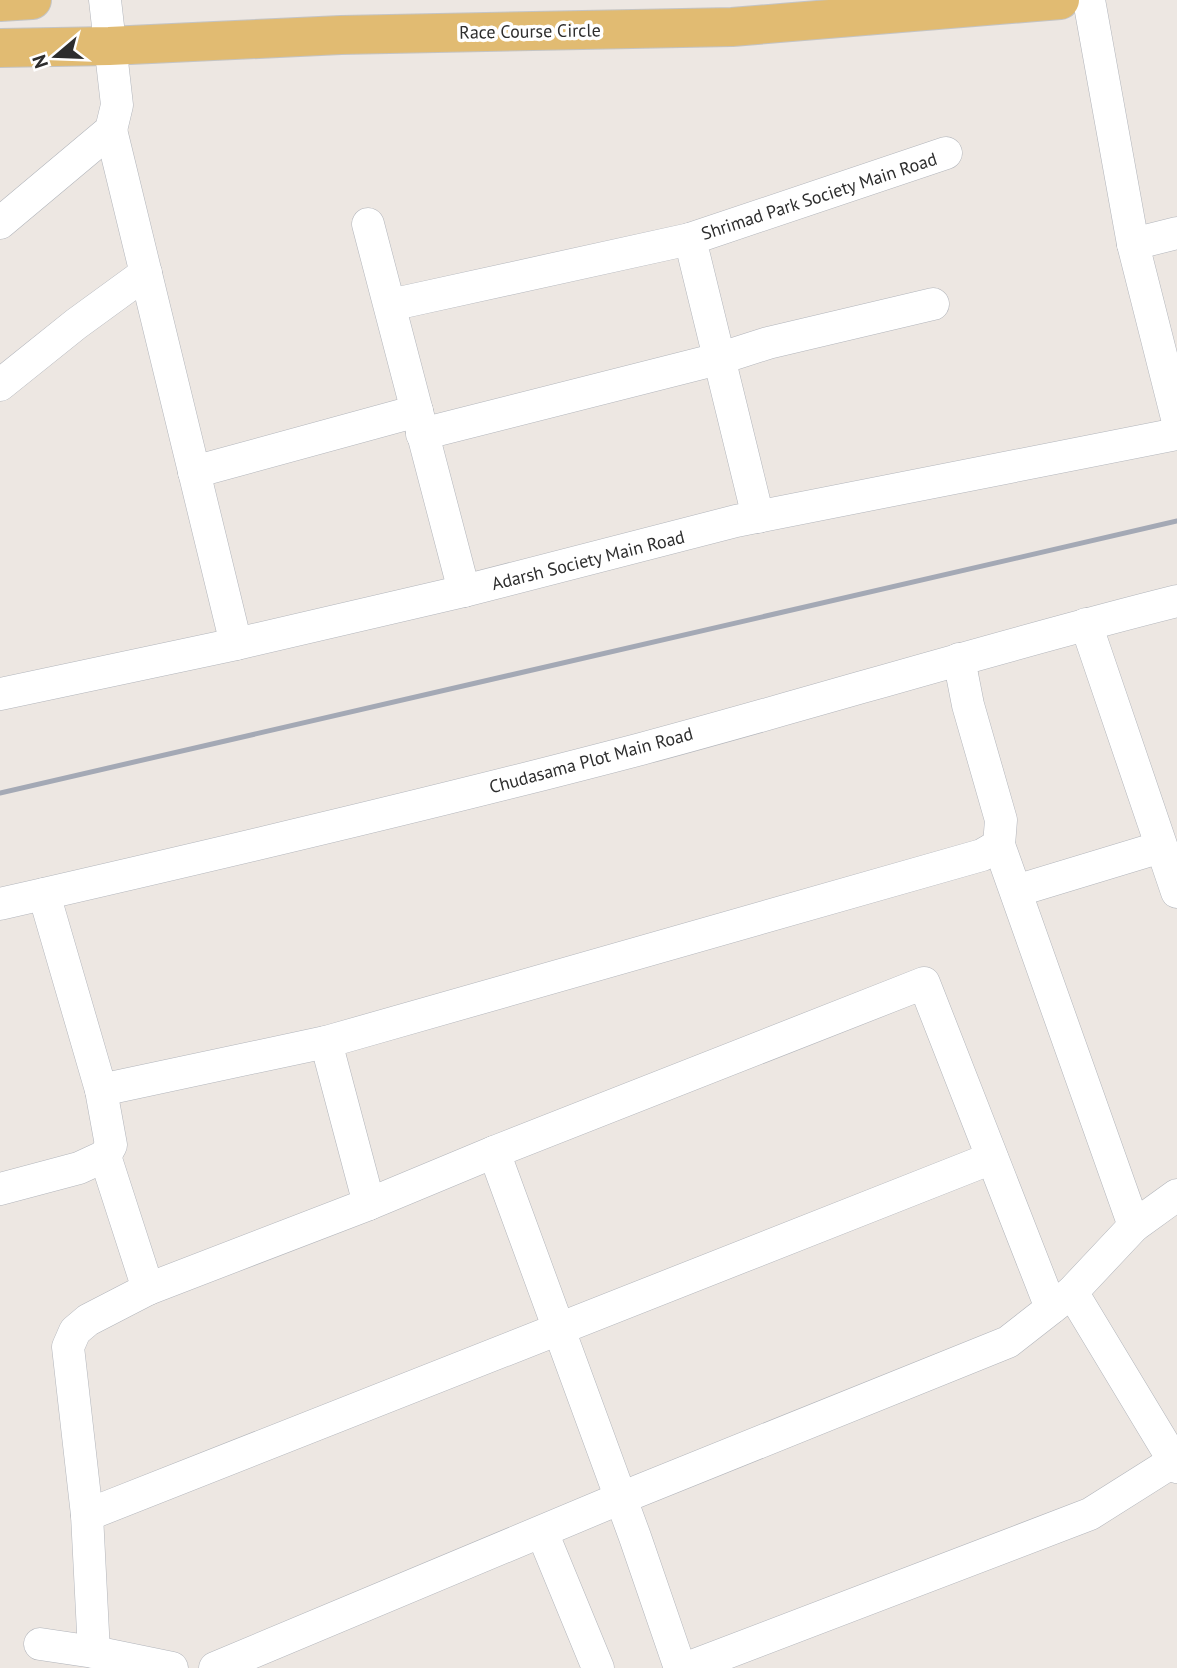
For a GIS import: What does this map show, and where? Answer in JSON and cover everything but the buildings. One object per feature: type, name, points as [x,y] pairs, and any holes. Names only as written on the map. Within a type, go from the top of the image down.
[{"type":"main road","points":[[0,2],[32,0]]},
{"type":"main road","name":"Race Course Circle","points":[[0,48],[109,46],[341,35],[732,27],[1060,0]]},
{"type":"street","points":[[105,0],[117,105],[111,130],[236,644]]},
{"type":"street","points":[[1089,0],[1133,244],[1177,418]]},
{"type":"street","points":[[0,223],[111,130]]},
{"type":"street","name":"Shrimad Park Society Main Road","points":[[758,517],[690,239],[946,153]]},
{"type":"street","points":[[369,224],[464,591]]},
{"type":"street","points":[[1133,244],[1177,233]]},
{"type":"street","points":[[390,305],[690,239]]},
{"type":"street","points":[[0,385],[76,324],[146,273]]},
{"type":"street","points":[[194,472],[718,359],[768,343],[933,304]]},
{"type":"street","name":"Adarsh Society Main Road","points":[[0,694],[236,644],[464,591],[758,517],[1177,434]]},
{"type":"street","name":"Chudasama Plot Main Road","points":[[0,904],[232,852],[642,748],[1177,601]]},
{"type":"street","points":[[1086,624],[1176,886]]},
{"type":"street","points":[[959,659],[968,705],[1001,820],[999,845],[1134,1226]]},
{"type":"street","points":[[101,1090],[326,1042],[832,896],[941,868],[982,855],[999,845]]},
{"type":"street","points":[[1016,891],[1161,847]]},
{"type":"street","points":[[0,1189],[55,1176],[105,1156],[111,1145],[101,1090],[44,894]]},
{"type":"street","points":[[94,1652],[86,1515],[68,1347],[75,1331],[88,1320],[148,1289],[924,983],[992,1158],[1061,1300],[1176,1462],[1090,1514],[687,1668]]},
{"type":"street","points":[[326,1042],[369,1204]]},
{"type":"street","points":[[494,1152],[680,1668]]},
{"type":"street","points":[[105,1156],[148,1289]]},
{"type":"street","points":[[86,1515],[992,1158]]},
{"type":"street","points":[[215,1668],[1008,1342],[1061,1300],[1134,1226],[1177,1195]]},
{"type":"street","points":[[542,1532],[598,1668]]},
{"type":"street","points":[[40,1644],[172,1668]]},
{"type":"railway","points":[[0,793],[1177,521]]}]
